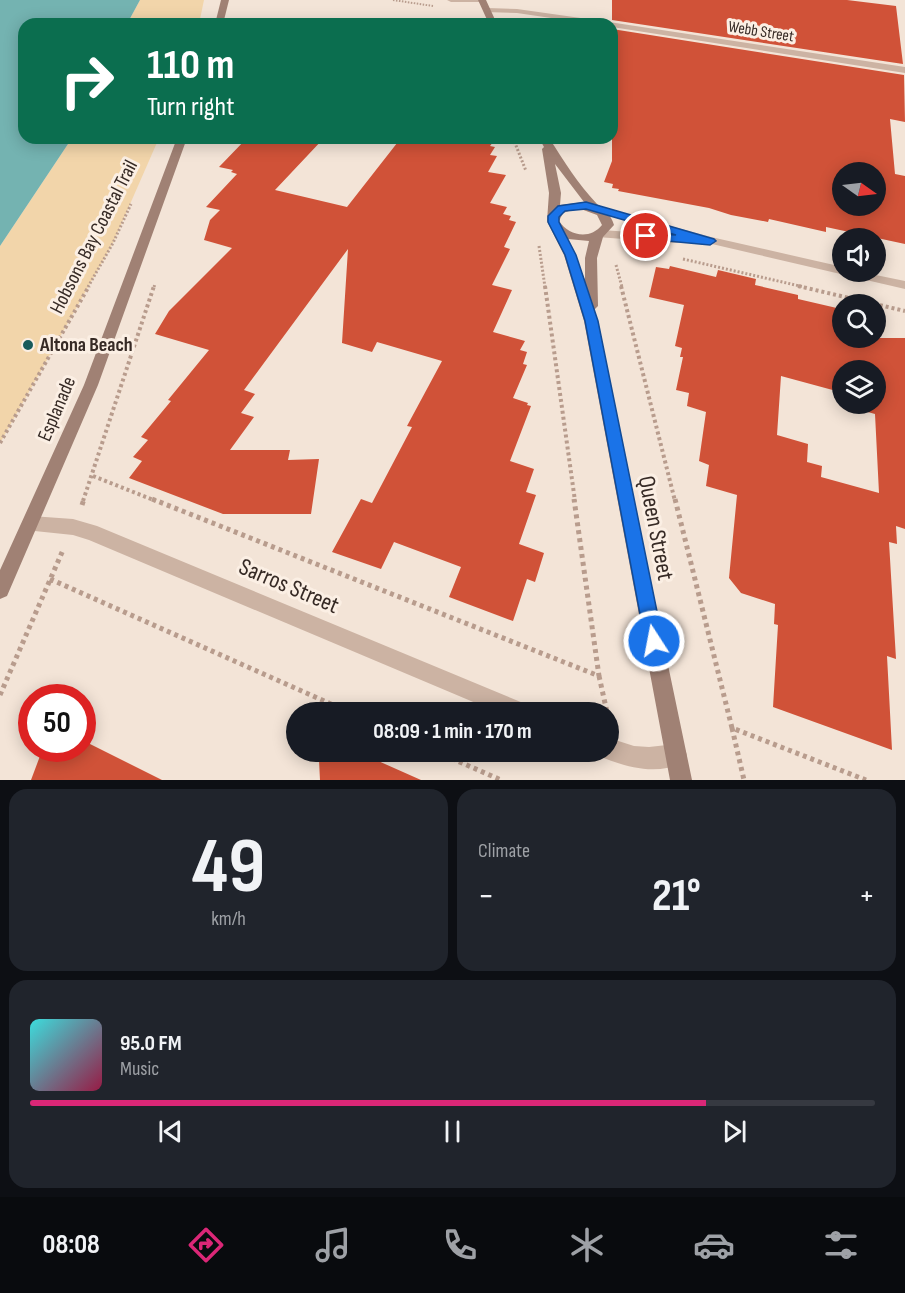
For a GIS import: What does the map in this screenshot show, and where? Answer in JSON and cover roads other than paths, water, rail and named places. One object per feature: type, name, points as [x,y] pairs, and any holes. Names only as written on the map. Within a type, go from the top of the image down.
[{"type":"main road","points":[[220,18],[225,0]]},
{"type":"main road","points":[[481,0],[490,18]]},
{"type":"main road","name":"Esplanade","points":[[0,590],[91,385],[180,144]]},
{"type":"main road","name":"Queen Street","points":[[546,144],[555,193],[555,222],[570,255],[591,321],[681,780]]},
{"type":"main road","name":"Queen Street","points":[[549,144],[596,208]]},
{"type":"main road","points":[[569,205],[596,208],[608,219],[608,225],[599,235],[589,238],[570,236],[555,222],[557,211],[569,205]]},
{"type":"main road","name":"Queen Street","points":[[591,321],[591,258],[599,235]]},
{"type":"street","points":[[451,0],[481,0]]},
{"type":"street","name":"Webb Street","points":[[487,10],[517,10],[570,18]]},
{"type":"street","name":"Webb Street","points":[[618,25],[905,70]]},
{"type":"street","points":[[596,208],[710,241],[832,269]]},
{"type":"street","points":[[599,235],[710,241]]},
{"type":"street","points":[[886,281],[905,285]]},
{"type":"street","name":"Sarros Street","points":[[31,524],[73,527],[91,532],[497,702]]},
{"type":"street","points":[[619,753],[633,759],[645,760],[676,755]]},
{"type":"water","points":[[0,0],[140,0],[130,18],[18,18],[18,144],[68,144],[0,246]]},
{"type":"place","name":"Altona Beach","points":[[28,345]]}]
